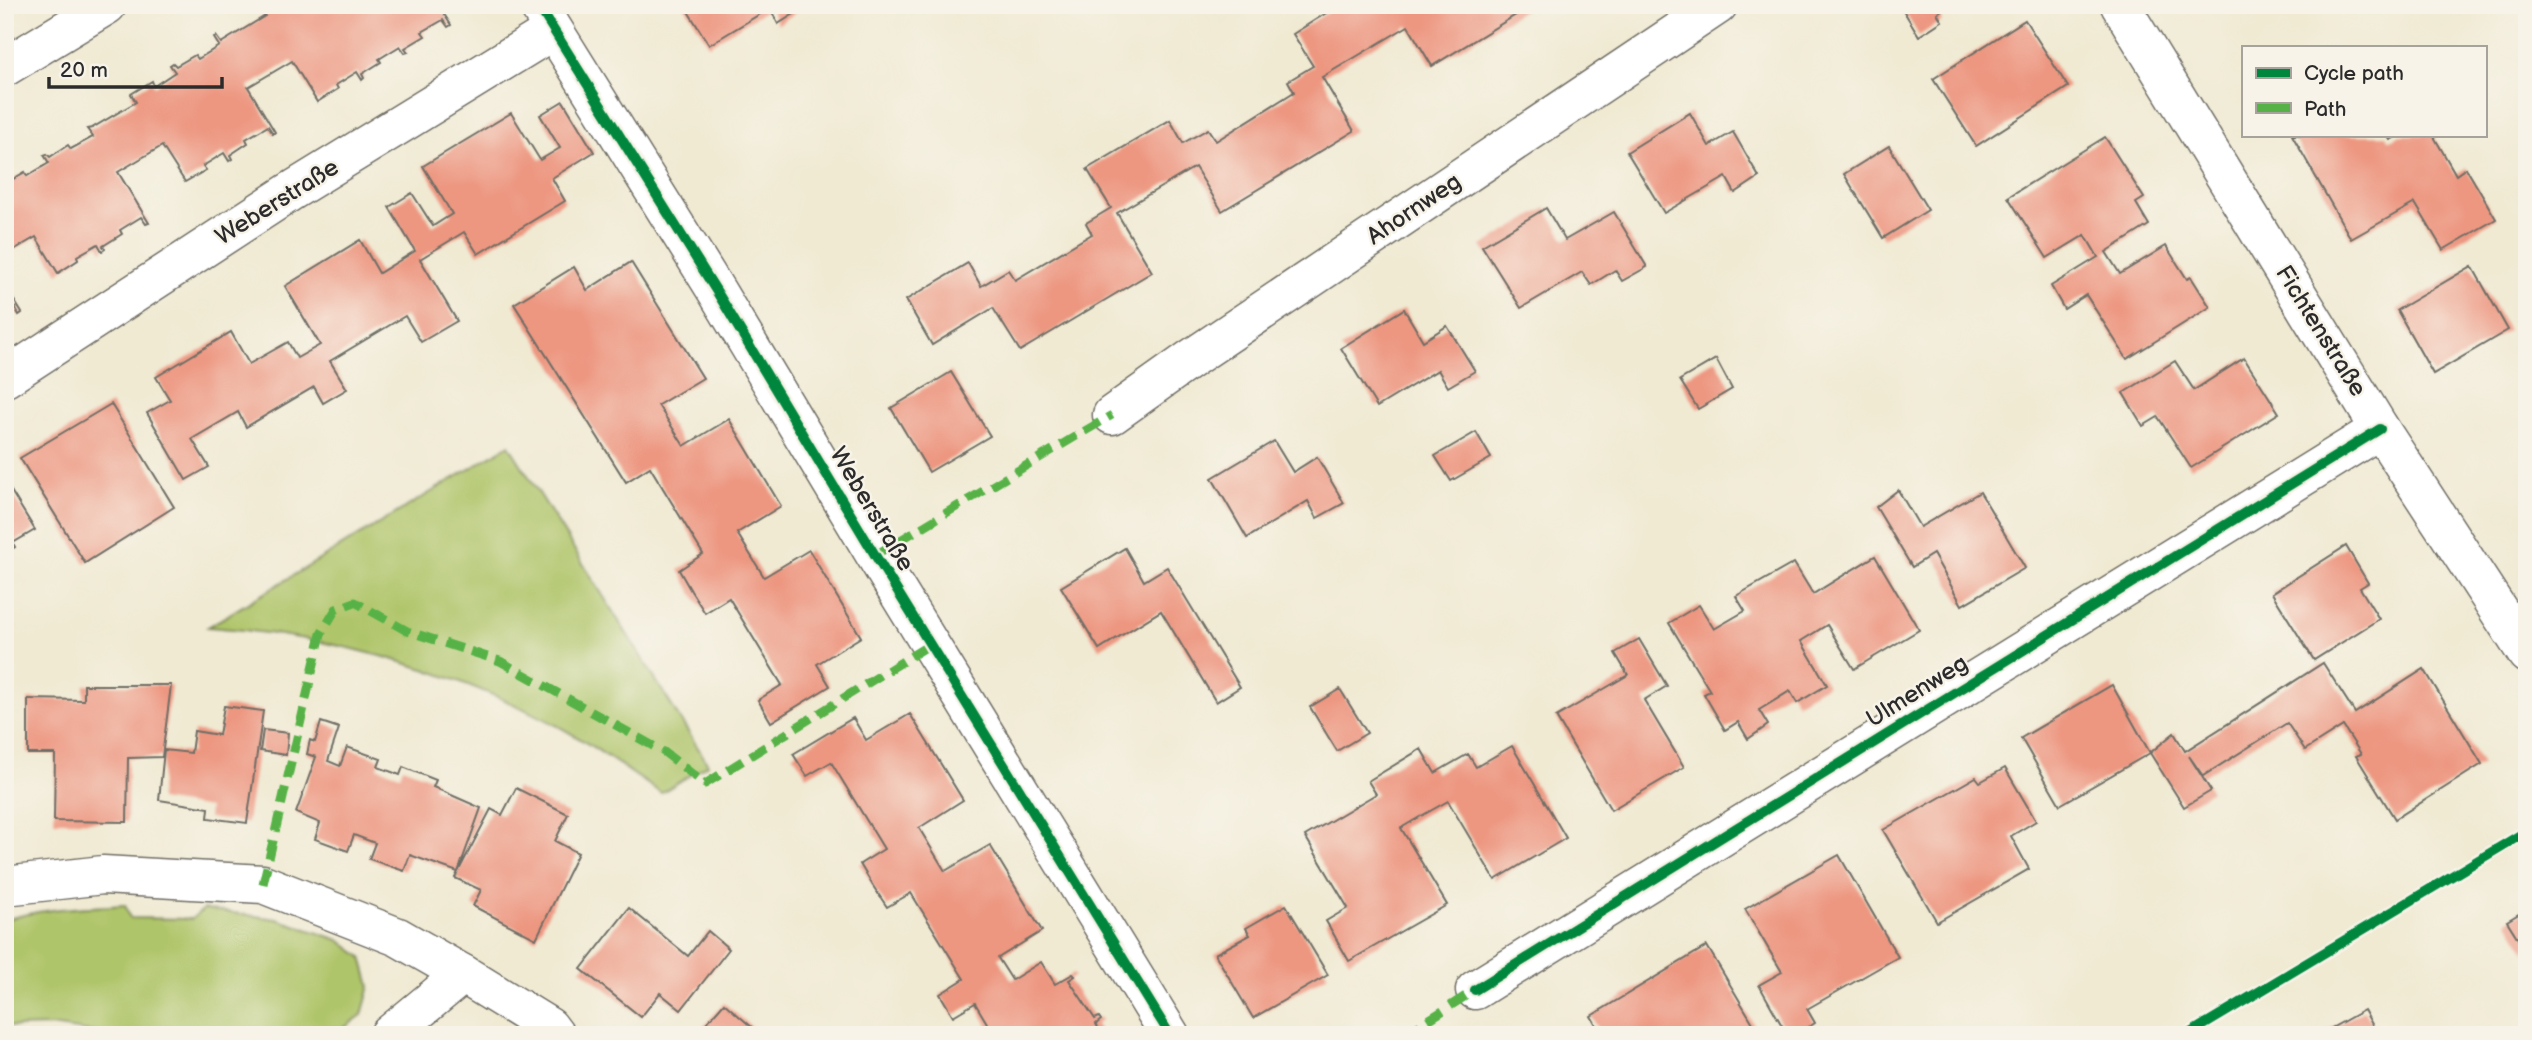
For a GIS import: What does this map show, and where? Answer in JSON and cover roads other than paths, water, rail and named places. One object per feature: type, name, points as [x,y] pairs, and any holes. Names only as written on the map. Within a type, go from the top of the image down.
[{"type":"street","points":[[5,66],[107,5]]},
{"type":"street","name":"Ahornweg","points":[[1112,415],[1203,350],[1718,5]]},
{"type":"street","name":"Fichtenstraße","points":[[2120,5],[2380,429],[2527,654]]},
{"type":"street","name":"Weberstraße","points":[[5,377],[290,192],[545,18],[724,304],[895,589],[1170,1035]]},
{"type":"street","name":"Ulmenweg","points":[[1475,990],[2380,429]]},
{"type":"street","points":[[5,886],[103,875],[263,884],[398,937],[549,1027],[555,1035]]},
{"type":"street","points":[[389,1035],[463,974]]}]
